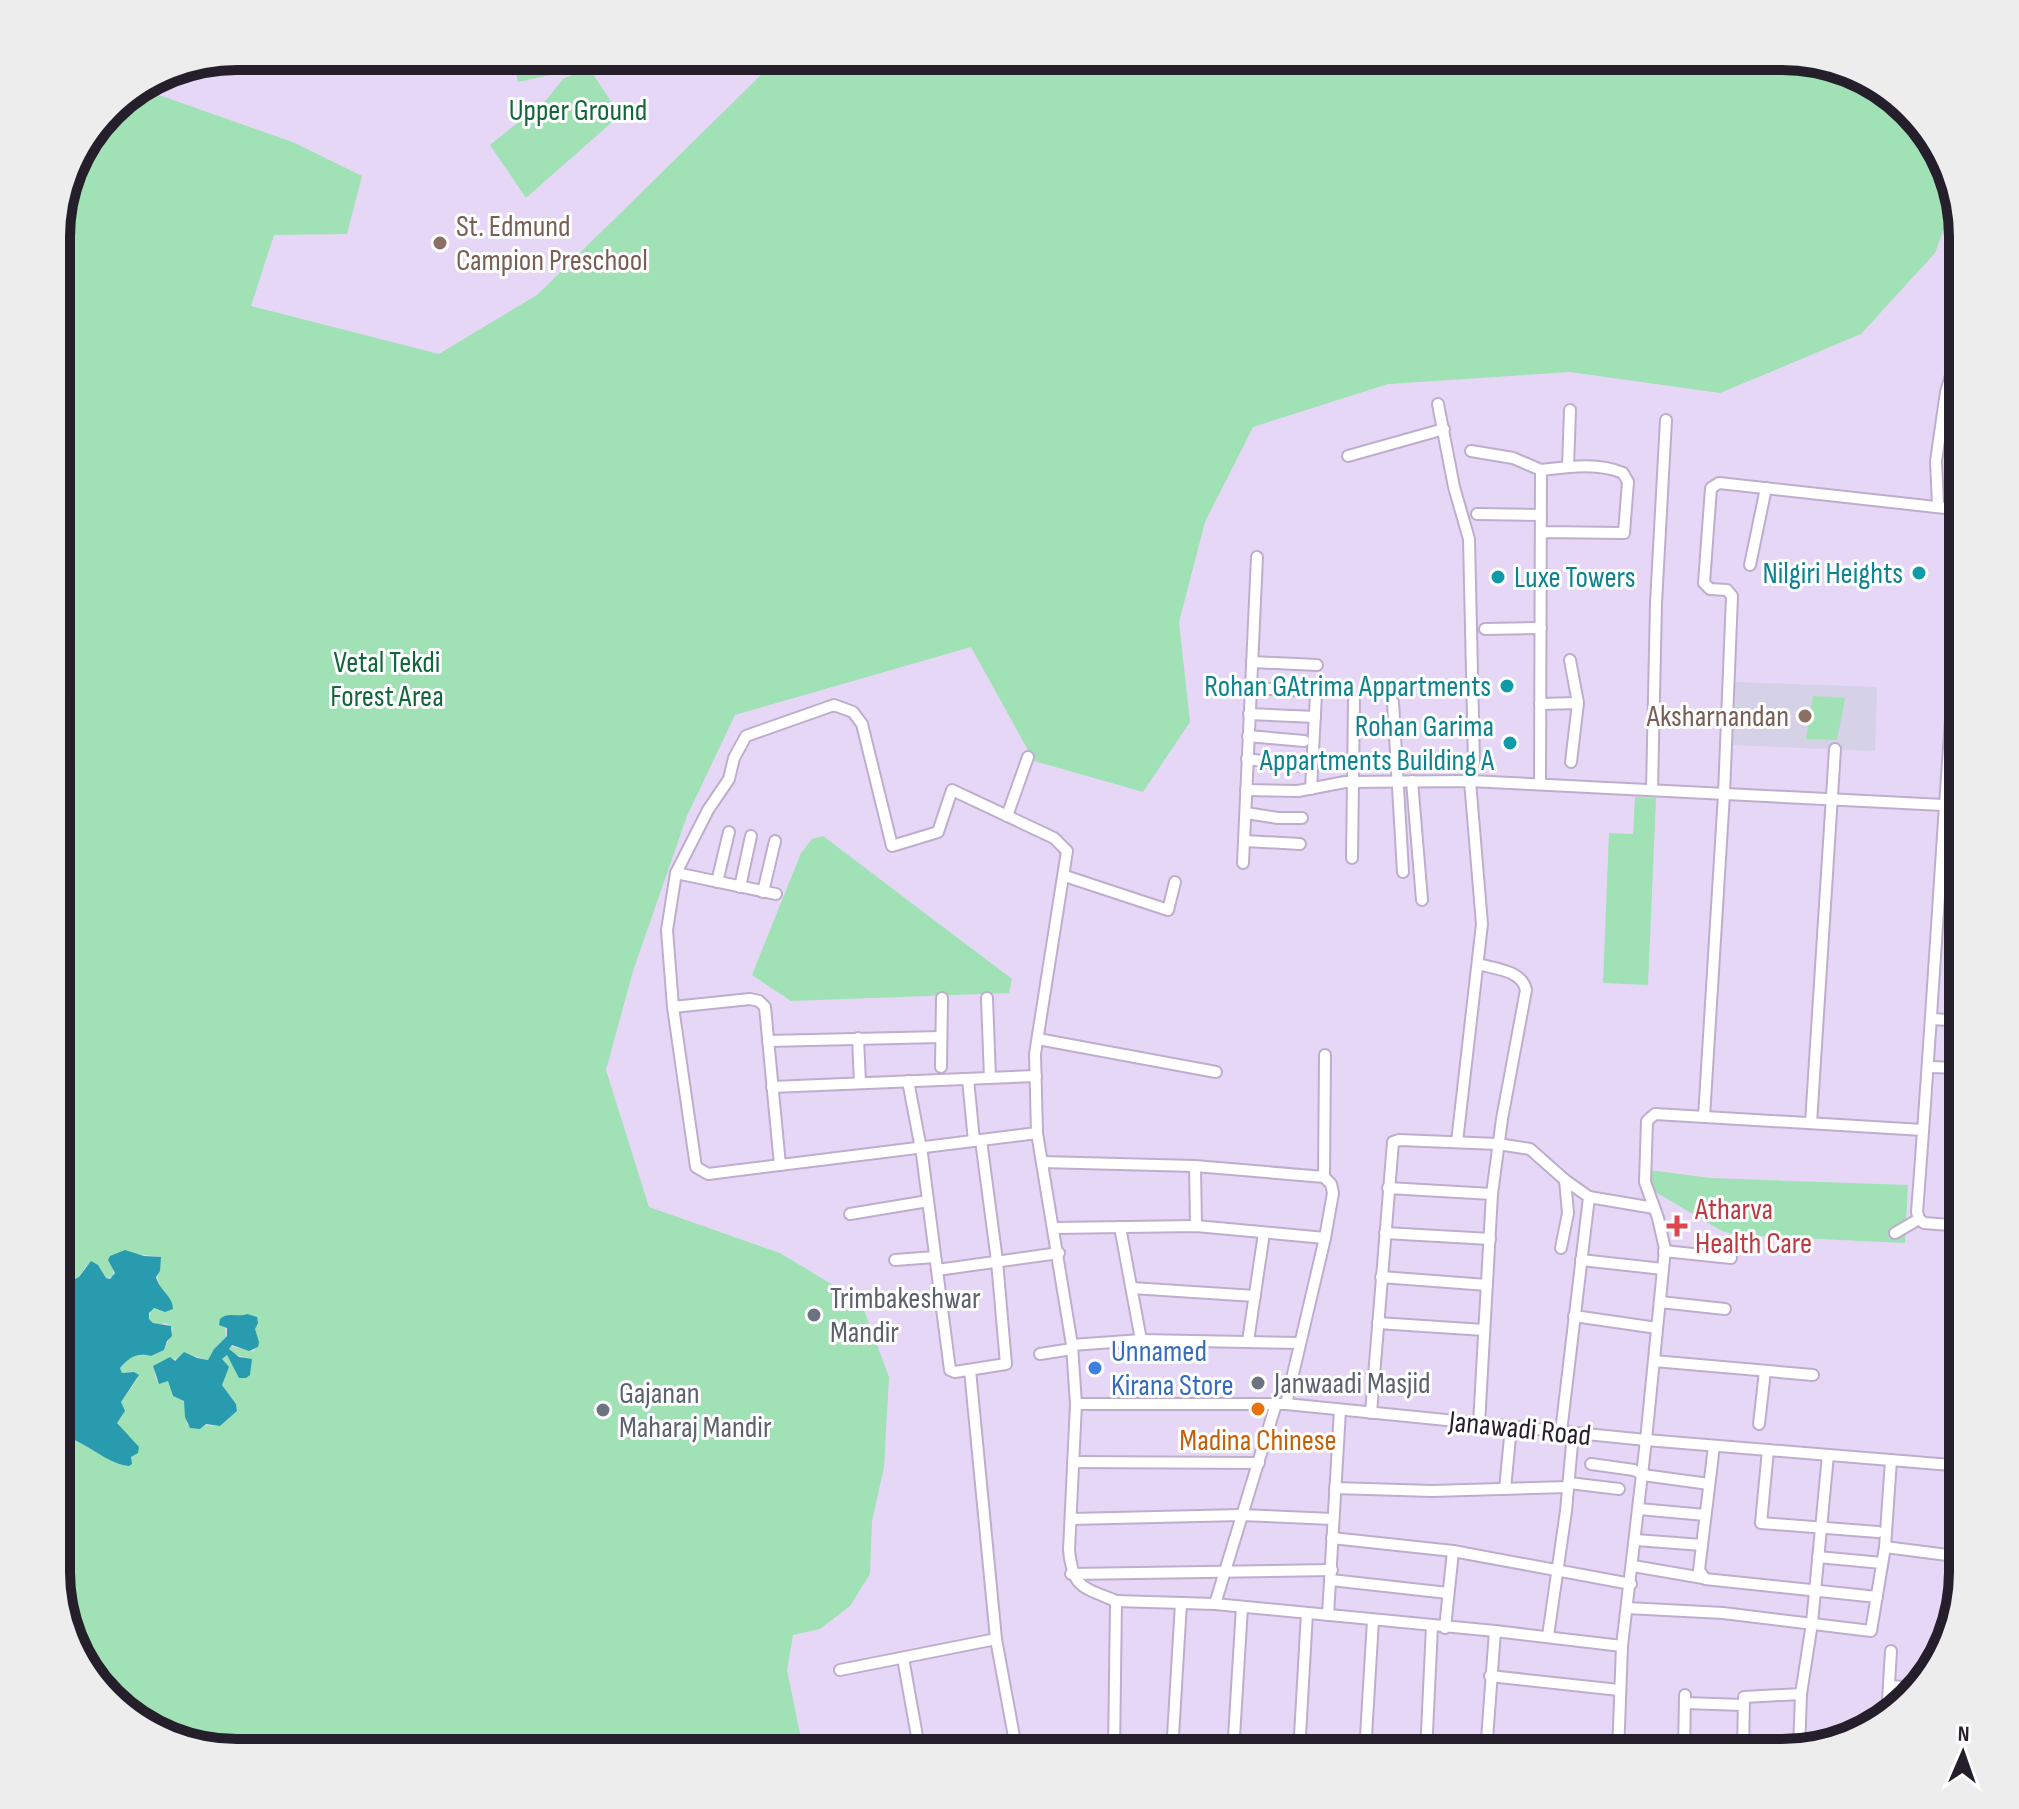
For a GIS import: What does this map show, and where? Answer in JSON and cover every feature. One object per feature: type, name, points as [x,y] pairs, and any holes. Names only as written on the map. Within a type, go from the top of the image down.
[{"type":"street","points":[[1938,505],[1936,461],[1949,382]]},
{"type":"street","points":[[1438,404],[1454,487],[1469,539],[1474,763],[1470,781],[1482,924],[1457,1142]]},
{"type":"street","points":[[1568,467],[1570,410]]},
{"type":"street","points":[[1652,790],[1656,603],[1666,420]]},
{"type":"street","points":[[1348,456],[1444,429]]},
{"type":"street","points":[[1471,451],[1513,458],[1541,470],[1612,468],[1623,473],[1628,482],[1624,533],[1541,532]]},
{"type":"street","points":[[1540,784],[1541,470]]},
{"type":"street","points":[[1704,1117],[1724,794],[1732,596],[1727,590],[1710,589],[1704,583],[1711,488],[1719,483],[1949,507]]},
{"type":"street","points":[[1750,565],[1766,488]]},
{"type":"street","points":[[1477,514],[1541,515]]},
{"type":"street","points":[[1243,863],[1257,557]]},
{"type":"street","points":[[1485,629],[1541,628]]},
{"type":"street","points":[[1570,660],[1578,703],[1571,762]]},
{"type":"street","points":[[1252,662],[1317,665]]},
{"type":"street","points":[[1251,688],[1312,691],[1316,697],[1311,789]]},
{"type":"street","points":[[1352,858],[1354,701]]},
{"type":"street","points":[[1393,702],[1403,872]]},
{"type":"street","points":[[1540,704],[1578,703]]},
{"type":"street","points":[[1037,1133],[708,1174],[696,1167],[673,1007],[667,930],[676,873],[708,810],[729,779],[734,758],[746,736],[834,705],[853,712],[862,724],[892,846],[938,832],[952,790],[1054,838],[1064,846],[1068,857],[1038,1039],[1037,1133],[1072,1347],[1076,1404],[1071,1574],[1082,1586],[1116,1601],[1215,1604],[1622,1646]]},
{"type":"street","points":[[1249,714],[1315,717]]},
{"type":"street","points":[[1949,732],[1917,1212],[1924,1223],[1949,1225]]},
{"type":"street","points":[[1248,736],[1304,741]]},
{"type":"street","points":[[1811,1123],[1835,749]]},
{"type":"street","points":[[1007,816],[1028,757]]},
{"type":"street","points":[[1247,759],[1300,766]]},
{"type":"street","points":[[1412,781],[1422,900]]},
{"type":"street","points":[[1246,790],[1298,791],[1353,782],[1470,781],[1943,805]]},
{"type":"street","points":[[1246,813],[1302,818]]},
{"type":"street","points":[[717,882],[729,832]]},
{"type":"street","points":[[740,887],[751,836]]},
{"type":"street","points":[[763,892],[775,841]]},
{"type":"street","points":[[1245,841],[1300,844]]},
{"type":"street","points":[[676,873],[776,894]]},
{"type":"street","points":[[1065,876],[1168,910],[1175,882]]},
{"type":"street","points":[[1478,964],[1517,975],[1524,981],[1526,990],[1492,1194],[1479,1424]]},
{"type":"street","points":[[941,1067],[942,998]]},
{"type":"street","points":[[987,998],[990,1078]]},
{"type":"street","points":[[673,1007],[750,999],[759,1001],[767,1015],[780,1165]]},
{"type":"street","points":[[1932,1019],[1949,1020]]},
{"type":"street","points":[[768,1041],[941,1037]]},
{"type":"street","points":[[858,1038],[860,1083]]},
{"type":"street","points":[[1038,1039],[1216,1072]]},
{"type":"street","points":[[1215,1604],[1241,1515],[1300,1343],[1325,1238],[1333,1190],[1324,1177],[1325,1055]]},
{"type":"street","points":[[1928,1067],[1949,1068]]},
{"type":"street","points":[[772,1087],[1036,1076]]},
{"type":"street","points":[[908,1081],[921,1147],[950,1370],[955,1372],[1006,1364],[997,1261],[968,1079]]},
{"type":"street","points":[[1618,1739],[1622,1646],[1643,1475],[1664,1251],[1645,1182],[1647,1121],[1655,1114],[1923,1130]]},
{"type":"street","points":[[1371,1413],[1393,1142],[1498,1144],[1530,1149],[1589,1197],[1654,1208]]},
{"type":"street","points":[[1042,1162],[1195,1166],[1324,1177]]},
{"type":"street","points":[[1195,1166],[1196,1226]]},
{"type":"street","points":[[1561,1248],[1568,1213],[1565,1180]]},
{"type":"street","points":[[1388,1188],[1492,1194]]},
{"type":"street","points":[[1561,1432],[1589,1197]]},
{"type":"street","points":[[850,1214],[928,1201]]},
{"type":"street","points":[[1895,1233],[1919,1219]]},
{"type":"street","points":[[1054,1228],[1196,1226],[1325,1238]]},
{"type":"street","points":[[1120,1227],[1141,1340]]},
{"type":"street","points":[[1248,1341],[1264,1233]]},
{"type":"street","points":[[1385,1233],[1490,1239]]},
{"type":"street","points":[[1664,1251],[1731,1258]]},
{"type":"street","points":[[937,1270],[1059,1253]]},
{"type":"street","points":[[895,1260],[935,1257]]},
{"type":"street","points":[[1581,1260],[1663,1269]]},
{"type":"street","points":[[1381,1277],[1487,1285]]},
{"type":"street","points":[[1132,1288],[1255,1296]]},
{"type":"street","points":[[1660,1302],[1725,1309]]},
{"type":"street","points":[[1574,1316],[1657,1328]]},
{"type":"street","points":[[1378,1323],[1484,1330]]},
{"type":"street","points":[[1040,1354],[1072,1347],[1141,1340],[1300,1343]]},
{"type":"street","points":[[1654,1361],[1813,1375]]},
{"type":"street","points":[[970,1370],[996,1639],[1013,1739]]},
{"type":"street","points":[[1759,1424],[1765,1371]]},
{"type":"street","name":"Janawadi Road","points":[[1076,1404],[1281,1404],[1646,1440],[1949,1465]]},
{"type":"street","points":[[1328,1615],[1340,1410]]},
{"type":"street","points":[[1505,1489],[1511,1427]]},
{"type":"street","points":[[1548,1636],[1573,1433]]},
{"type":"street","points":[[1703,1578],[1699,1570],[1714,1446]]},
{"type":"street","points":[[1768,1450],[1761,1523],[1878,1532]]},
{"type":"street","points":[[1799,1738],[1801,1694],[1812,1623],[1828,1455]]},
{"type":"street","points":[[1627,1608],[1723,1613],[1871,1631],[1885,1547],[1891,1460]]},
{"type":"street","points":[[1073,1462],[1259,1463]]},
{"type":"street","points":[[1591,1464],[1709,1484]]},
{"type":"street","points":[[1335,1488],[1432,1491],[1569,1485],[1619,1489]]},
{"type":"street","points":[[1639,1509],[1705,1515]]},
{"type":"street","points":[[1071,1519],[1241,1515],[1333,1519]]},
{"type":"street","points":[[1332,1538],[1453,1551],[1631,1584]]},
{"type":"street","points":[[1636,1540],[1702,1545]]},
{"type":"street","points":[[1885,1547],[1949,1555]]},
{"type":"street","points":[[1445,1628],[1453,1551]]},
{"type":"street","points":[[1818,1557],[1882,1563]]},
{"type":"street","points":[[1633,1566],[1703,1578],[1877,1597]]},
{"type":"street","points":[[1071,1574],[1226,1571],[1332,1575],[1448,1593]]},
{"type":"street","points":[[1114,1739],[1116,1601]]},
{"type":"street","points":[[1173,1739],[1181,1603]]},
{"type":"street","points":[[1234,1739],[1242,1607]]},
{"type":"street","points":[[1300,1739],[1307,1613]]},
{"type":"street","points":[[1366,1739],[1373,1620]]},
{"type":"street","points":[[1427,1739],[1432,1626]]},
{"type":"street","points":[[1487,1739],[1495,1631]]},
{"type":"street","points":[[840,1670],[996,1639]]},
{"type":"street","points":[[1889,1701],[1891,1651]]},
{"type":"street","points":[[903,1658],[917,1739]]},
{"type":"street","points":[[1490,1676],[1619,1690]]},
{"type":"street","points":[[1890,1686],[1903,1687]]},
{"type":"street","points":[[1743,1739],[1743,1699],[1747,1695],[1801,1694]]},
{"type":"street","points":[[1684,1739],[1685,1699],[1743,1705]]},
{"type":"shaded area","name":"Aksharnandan","points":[[1735,682],[1877,687],[1875,751],[1733,745]]},
{"type":"green space","points":[[516,70],[554,70],[555,74],[518,82]]},
{"type":"green space","name":"Upper Ground","points":[[590,70],[620,115],[526,198],[490,145],[547,99],[563,79]]},
{"type":"green space","name":"Vetal Tekdi Forest Area","points":[[765,70],[1804,71],[1866,92],[1900,119],[1915,135],[1932,163],[1948,218],[1935,253],[1861,334],[1720,393],[1570,372],[1388,384],[1253,427],[1205,522],[1179,622],[1190,722],[1143,792],[1034,761],[971,647],[735,715],[687,816],[633,971],[606,1070],[649,1207],[780,1253],[861,1302],[889,1377],[884,1467],[872,1521],[870,1574],[850,1606],[820,1629],[793,1635],[787,1670],[801,1739],[237,1739],[204,1736],[163,1722],[144,1711],[111,1682],[92,1656],[83,1636],[70,1583],[70,1438],[110,1460],[129,1466],[135,1454],[130,1439],[117,1423],[123,1415],[121,1402],[138,1378],[134,1372],[122,1373],[120,1368],[127,1359],[138,1354],[151,1356],[164,1350],[173,1330],[165,1323],[156,1325],[149,1319],[151,1310],[158,1310],[170,1299],[158,1280],[161,1257],[120,1252],[108,1260],[113,1268],[113,1277],[106,1278],[98,1265],[86,1266],[79,1277],[70,1279],[71,215],[92,153],[111,127],[152,93],[295,143],[362,176],[347,234],[274,235],[251,306],[439,354],[537,295]],"holes":[[[231,1315],[243,1319],[255,1335],[258,1347],[253,1351],[229,1346],[231,1353],[243,1357],[252,1365],[246,1378],[239,1378],[227,1355],[222,1359],[226,1365],[222,1385],[236,1404],[237,1411],[220,1426],[187,1425],[184,1401],[173,1396],[168,1381],[156,1380],[154,1371],[159,1363],[190,1355],[208,1360],[226,1337],[225,1327]]]},
{"type":"green space","points":[[1813,696],[1845,698],[1837,740],[1806,739]]},
{"type":"green space","points":[[1635,797],[1656,798],[1648,985],[1603,983],[1609,833],[1633,834]]},
{"type":"green space","points":[[823,836],[1012,979],[1009,993],[791,1001],[752,975],[801,853],[812,839]]},
{"type":"green space","points":[[1649,1170],[1710,1178],[1908,1185],[1905,1243],[1734,1235],[1647,1187]]},
{"type":"water","points":[[125,1250],[161,1257],[160,1271],[156,1277],[171,1300],[173,1309],[165,1312],[154,1308],[149,1313],[153,1323],[171,1326],[172,1336],[164,1350],[151,1356],[134,1356],[120,1368],[122,1373],[139,1375],[121,1402],[125,1411],[117,1423],[139,1447],[138,1453],[131,1457],[132,1464],[129,1466],[110,1460],[70,1438],[70,1279],[79,1277],[91,1261],[110,1279],[115,1273],[108,1260],[110,1256]]},
{"type":"water","points":[[226,1315],[257,1317],[258,1347],[249,1351],[232,1345],[229,1349],[239,1357],[252,1359],[250,1375],[239,1378],[227,1355],[222,1359],[229,1367],[222,1385],[236,1404],[237,1411],[220,1426],[206,1424],[200,1429],[190,1428],[185,1417],[184,1401],[173,1396],[168,1381],[159,1384],[153,1366],[170,1357],[175,1361],[184,1352],[208,1360],[227,1336],[227,1328],[219,1325],[220,1319]]},
{"type":"place","name":"St. Edmund Campion Preschool","points":[[440,243]]},
{"type":"place","name":"Nilgiri Heights","points":[[1919,573]]},
{"type":"place","name":"Luxe Towers","points":[[1498,577]]},
{"type":"place","name":"Rohan GAtrima Appartments","points":[[1507,686]]},
{"type":"place","name":"Aksharnandan","points":[[1805,716]]},
{"type":"place","name":"Rohan Garima Appartments Building A","points":[[1510,743]]},
{"type":"place","name":"Atharva Health Care","points":[[1677,1226]]},
{"type":"place","name":"Trimbakeshwar Mandir","points":[[814,1315]]},
{"type":"place","name":"Unnamed Kirana Store","points":[[1095,1368]]},
{"type":"place","name":"Janwaadi Masjid","points":[[1258,1383]]},
{"type":"place","name":"Madina Chinese","points":[[1258,1409]]},
{"type":"place","name":"Gajanan Maharaj Mandir","points":[[603,1410]]}]
